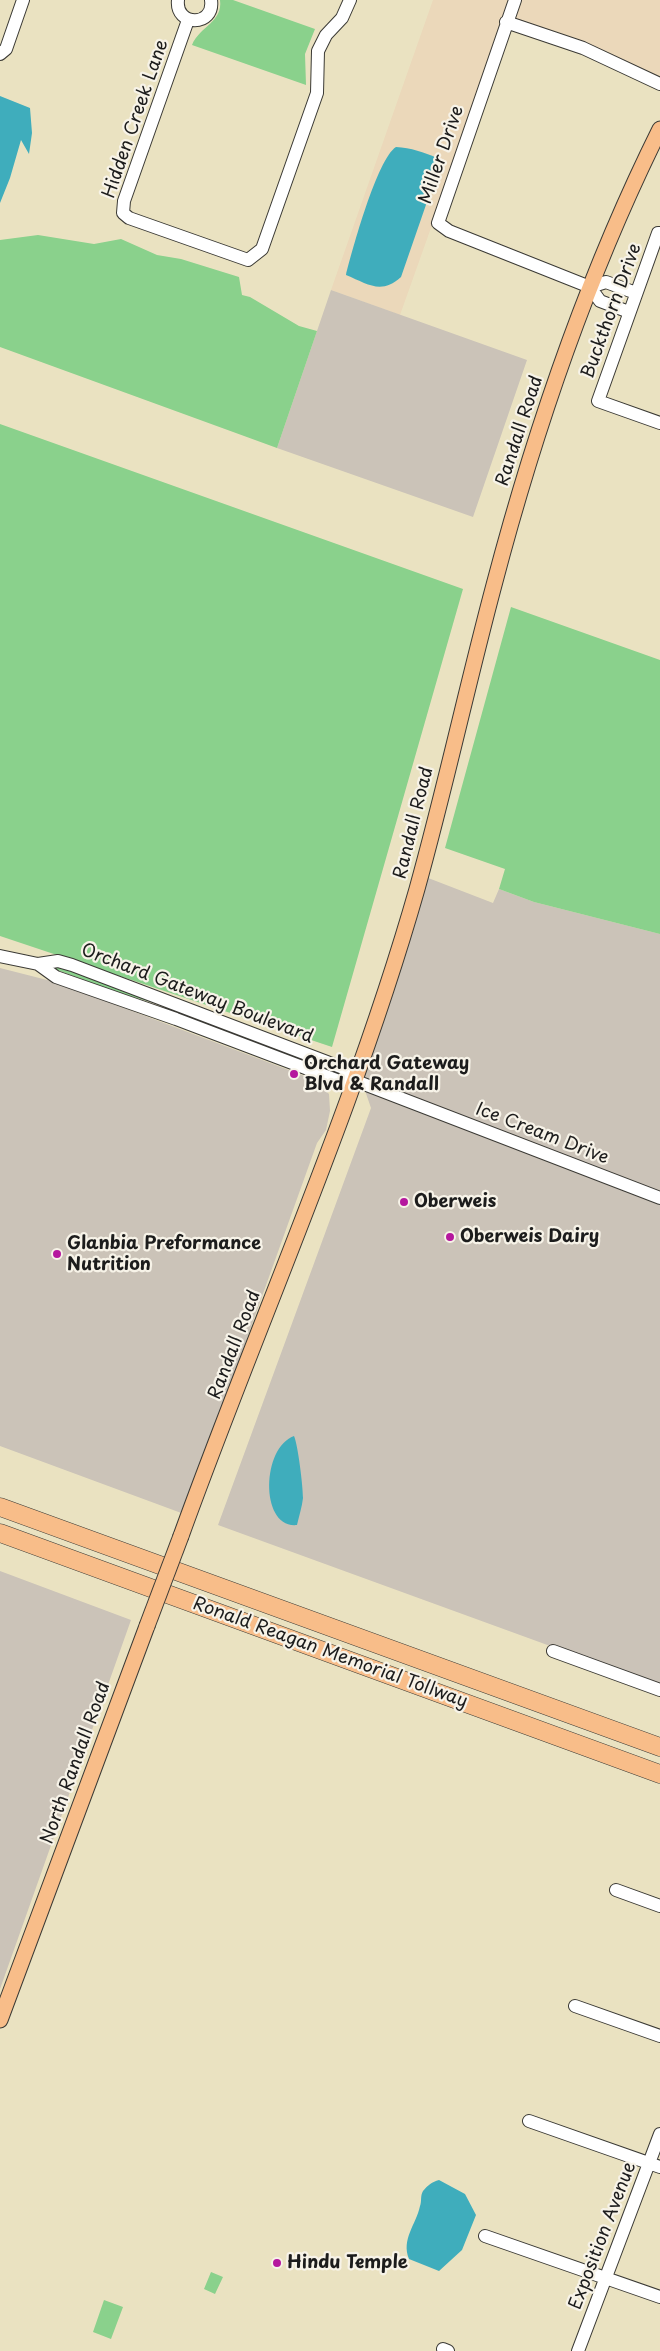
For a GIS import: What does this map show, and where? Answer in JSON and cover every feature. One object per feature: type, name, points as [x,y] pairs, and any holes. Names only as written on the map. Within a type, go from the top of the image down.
[{"type":"highway","name":"Ronald Reagan Memorial Tollway","points":[[0,1507],[660,1747]]},
{"type":"highway","name":"Ronald Reagan Memorial Tollway","points":[[0,1533],[660,1774]]},
{"type":"main road","name":"Randall Road","points":[[187,1520],[356,1081],[417,890],[514,512],[576,318],[641,167],[660,129]]},
{"type":"main road","name":"North Randall Road","points":[[0,2020],[3,2003],[187,1520]]},
{"type":"street","points":[[0,54],[6,49],[23,0]]},
{"type":"street","points":[[178,0],[180,13],[188,20],[204,18],[210,10],[211,0]]},
{"type":"street","name":"Hidden Creek Lane","points":[[188,20],[124,201],[123,213],[129,218],[248,260],[262,249],[316,93],[318,51],[326,35],[342,18],[350,0]]},
{"type":"street","name":"Miller Drive","points":[[515,0],[438,223],[449,231],[590,287]]},
{"type":"street","points":[[506,22],[583,48],[660,84]]},
{"type":"street","name":"Buckthorn Drive","points":[[659,233],[598,401],[660,423]]},
{"type":"street","points":[[630,312],[600,301],[590,287],[606,282],[636,293]]},
{"type":"street","name":"Orchard Gateway Boulevard","points":[[0,956],[38,964],[56,977],[176,1019],[342,1082],[356,1081]]},
{"type":"street","name":"Ice Cream Drive","points":[[356,1081],[660,1198]]},
{"type":"street","points":[[553,1651],[660,1690]]},
{"type":"street","points":[[616,1890],[660,1906]]},
{"type":"street","points":[[575,2006],[660,2036]]},
{"type":"street","points":[[529,2121],[654,2165]]},
{"type":"street","name":"Exposition Avenue","points":[[578,2351],[606,2278],[654,2165],[660,2134]]},
{"type":"street","points":[[485,2236],[660,2297]]},
{"type":"shaded area","points":[[433,0],[512,0],[400,315],[331,290]]},
{"type":"shaded area","points":[[517,0],[660,0],[660,82],[510,20]]},
{"type":"shaded area","points":[[331,290],[527,360],[473,517],[277,448]]},
{"type":"shaded area","points":[[423,876],[493,903],[499,889],[534,902],[660,934],[660,1686],[218,1525],[371,1108],[361,1079]]},
{"type":"shaded area","points":[[0,968],[55,982],[302,1075],[319,1084],[329,1094],[330,1111],[326,1130],[317,1143],[184,1514],[0,1446]]},
{"type":"shaded area","points":[[0,1571],[131,1620],[0,1989]]},
{"type":"green space","points":[[220,0],[233,0],[315,29],[305,54],[306,85],[192,45],[200,33],[215,19],[220,7]]},
{"type":"green space","points":[[38,235],[94,244],[121,239],[157,255],[181,259],[239,277],[242,295],[250,297],[299,326],[317,331],[277,448],[0,347],[0,240]]},
{"type":"green space","points":[[0,424],[463,589],[332,1047],[0,936]]},
{"type":"green space","points":[[511,607],[660,660],[660,934],[534,902],[499,889],[505,869],[445,848]]},
{"type":"green space","points":[[47,966],[71,970],[171,1008],[113,991]]},
{"type":"green space","points":[[211,2272],[223,2277],[215,2294],[204,2289]]},
{"type":"green space","points":[[104,2300],[123,2307],[111,2339],[93,2332]]},
{"type":"water","points":[[0,96],[30,108],[32,133],[29,154],[21,140],[10,178],[0,203]]},
{"type":"water","points":[[396,147],[407,148],[437,158],[437,167],[427,190],[428,199],[401,277],[387,286],[381,287],[346,275],[373,186],[389,155]]},
{"type":"water","points":[[294,1436],[300,1466],[303,1498],[297,1525],[285,1523],[276,1514],[271,1502],[269,1486],[275,1456],[283,1443]]},
{"type":"water","points":[[439,2180],[465,2194],[476,2215],[462,2250],[439,2271],[409,2259],[407,2245],[421,2204],[423,2191],[430,2184]]},
{"type":"place","name":"Orchard Gateway Blvd & Randall","points":[[294,1074]]},
{"type":"place","name":"Oberweis","points":[[404,1202]]},
{"type":"place","name":"Oberweis Dairy","points":[[450,1237]]},
{"type":"place","name":"Glanbia Preformance Nutrition","points":[[57,1254]]},
{"type":"place","name":"Hindu Temple","points":[[277,2263]]}]
